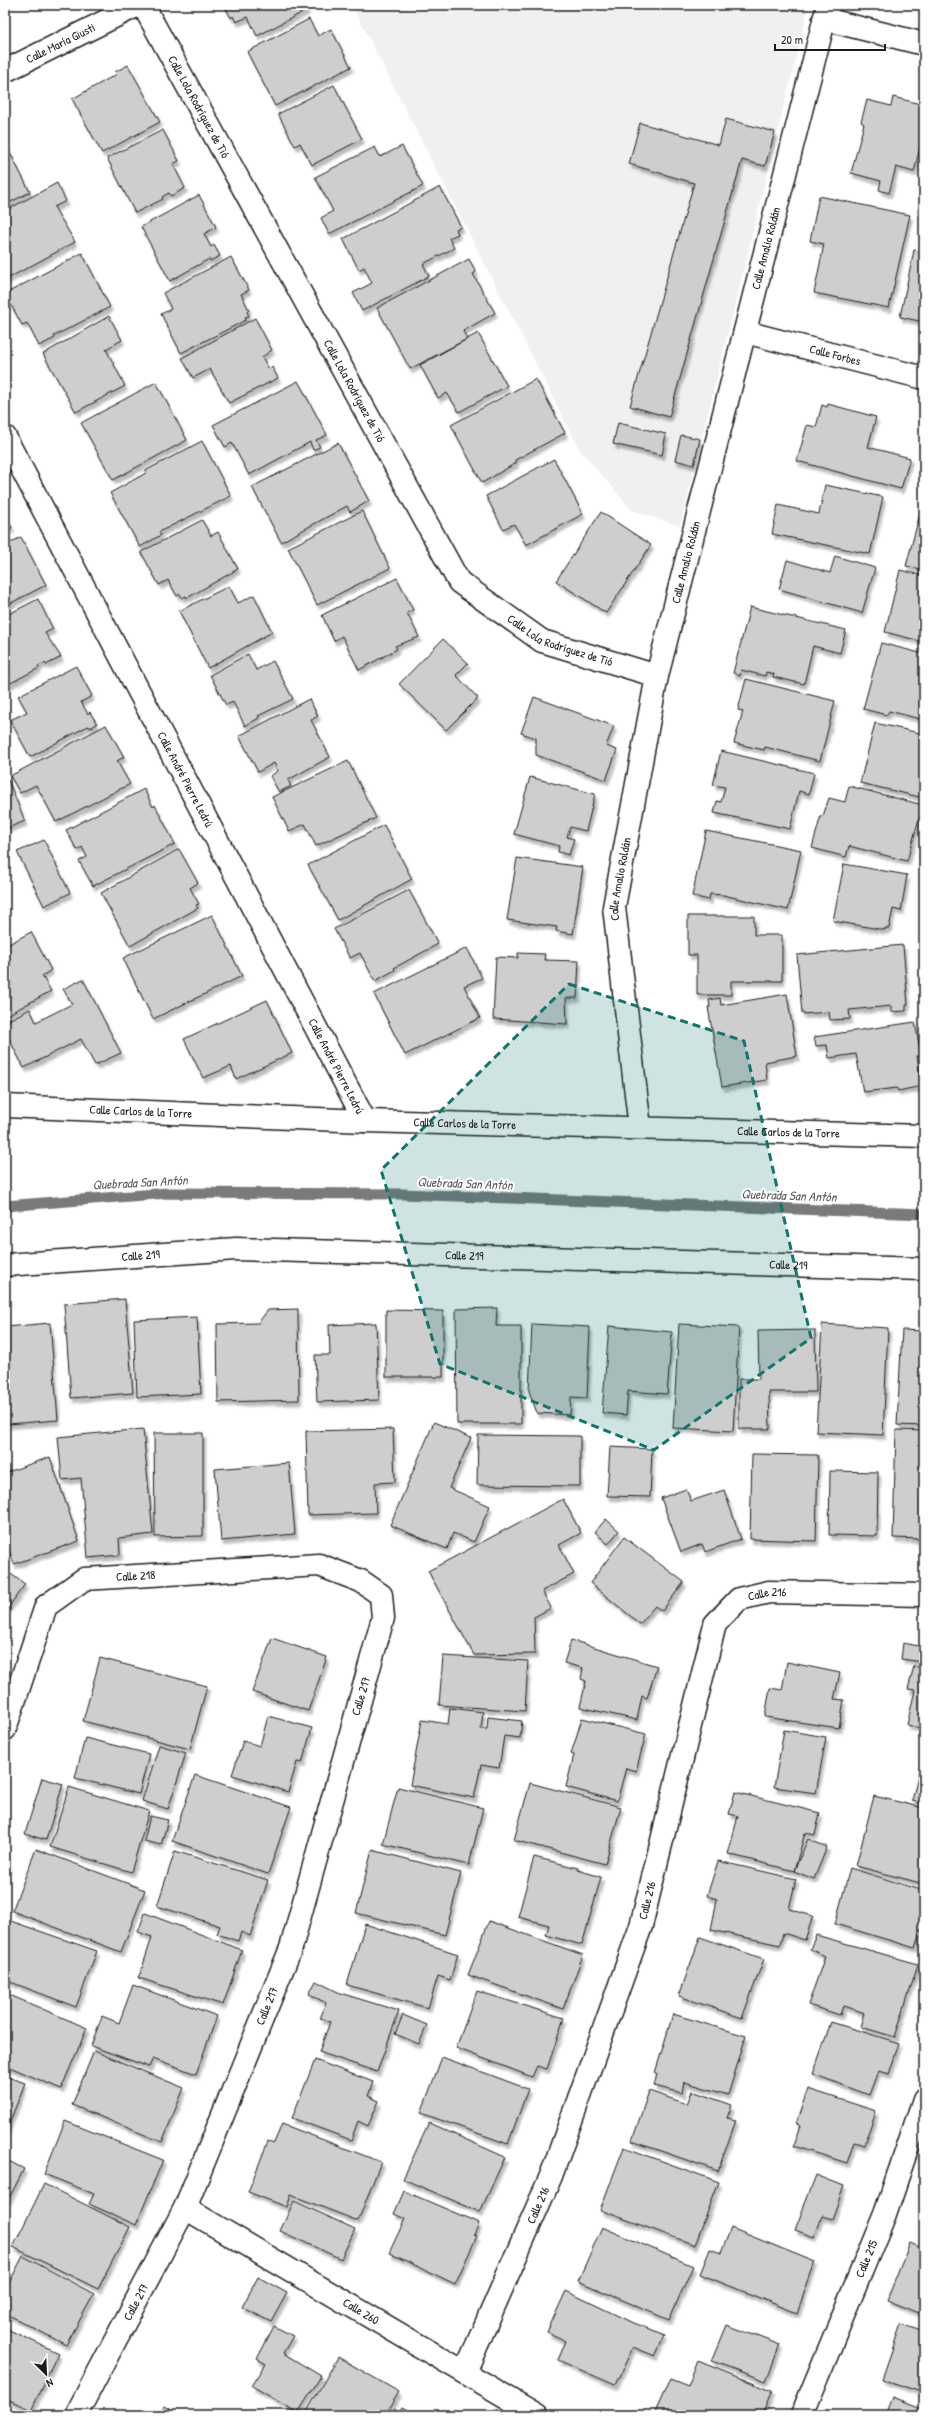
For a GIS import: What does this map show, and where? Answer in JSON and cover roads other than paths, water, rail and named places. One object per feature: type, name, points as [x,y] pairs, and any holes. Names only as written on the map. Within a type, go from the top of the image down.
[{"type":"street","name":"Calle María Giusti","points":[[5,71],[138,5]]},
{"type":"street","name":"Calle Lola Rodríguez de Tió","points":[[143,5],[459,582],[542,641],[656,676]]},
{"type":"street","name":"Calle Amalio Roldán","points":[[640,1128],[614,907],[656,676],[826,12]]},
{"type":"street","points":[[826,12],[924,44]]},
{"type":"street","name":"Calle Forbes","points":[[745,332],[924,378]]},
{"type":"street","name":"Calle André Pierre Ledrú","points":[[5,437],[365,1121]]},
{"type":"street","name":"Calle Carlos de la Torre","points":[[5,1106],[365,1121],[924,1136]]},
{"type":"street","name":"Calle 219","points":[[5,1265],[236,1249],[924,1269]]},
{"type":"street","name":"Calle 218","points":[[5,1730],[46,1606],[84,1579],[319,1565],[361,1581]]},
{"type":"street","name":"Calle 217","points":[[76,2415],[185,2208],[293,1941],[383,1618],[381,1595],[361,1581]]},
{"type":"street","name":"Calle 216","points":[[465,2372],[551,2176],[641,1926],[715,1624],[739,1599],[769,1592],[924,1595]]},
{"type":"street","name":"Calle 215","points":[[802,2415],[885,2214],[924,2099]]},
{"type":"street","name":"Calle 260","points":[[185,2208],[537,2415]]},
{"type":"waterway","name":"Quebrada San Antón","points":[[5,1206],[168,1193],[402,1194],[924,1214]]}]
